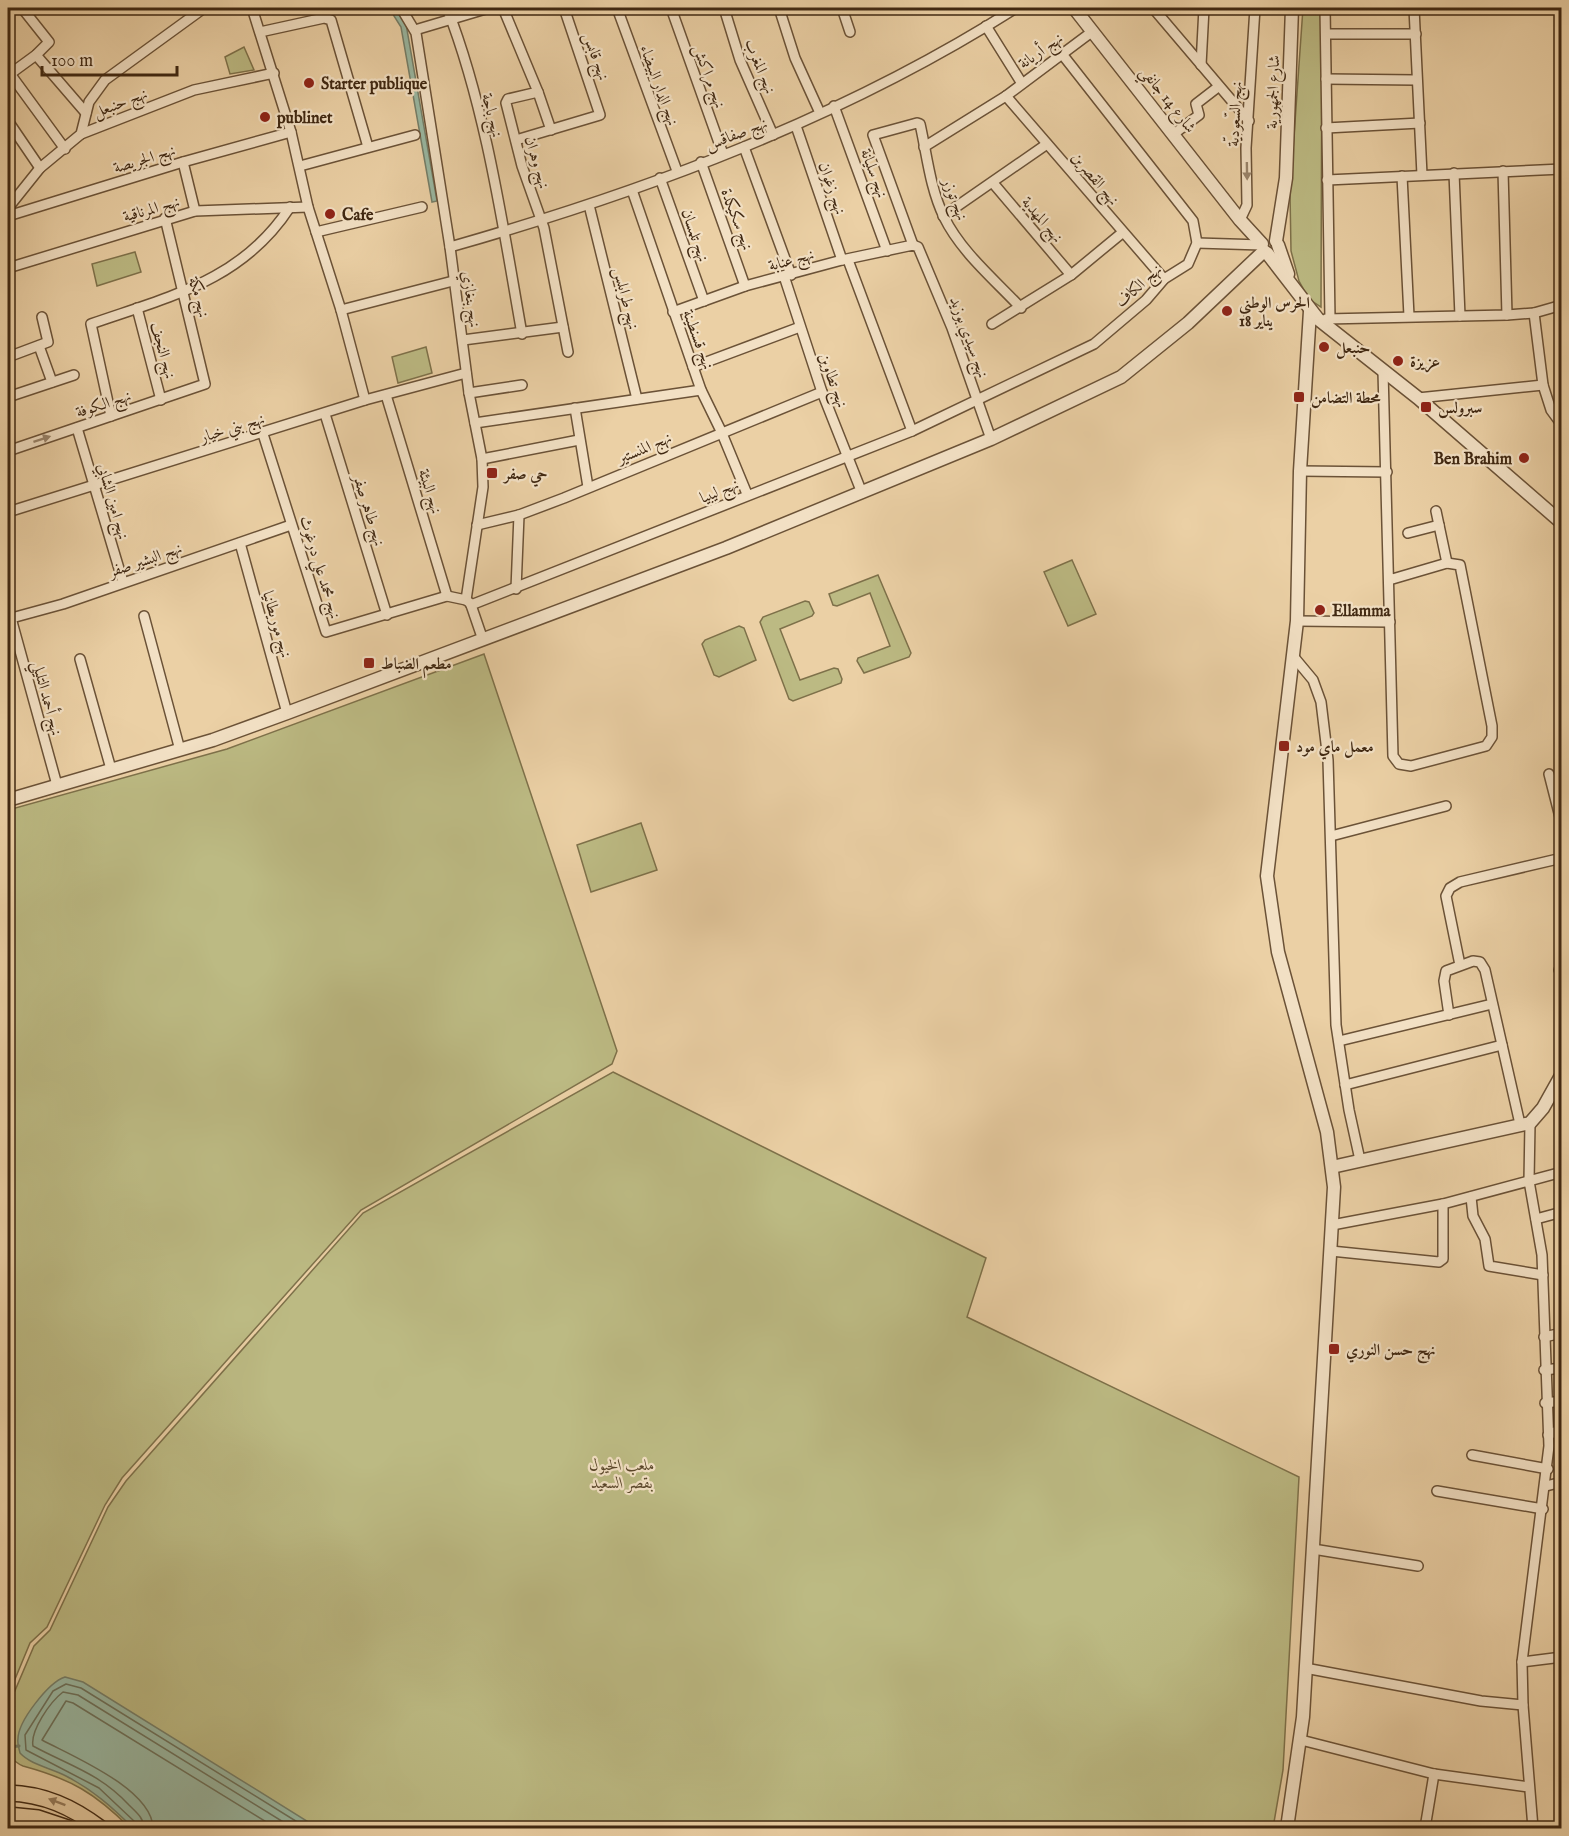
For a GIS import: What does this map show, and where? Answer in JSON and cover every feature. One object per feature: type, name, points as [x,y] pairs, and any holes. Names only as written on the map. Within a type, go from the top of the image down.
[{"type":"main road","points":[[8,1785],[67,1806],[100,1828]]},
{"type":"main road","points":[[8,1793],[35,1796]]},
{"type":"main road","points":[[8,1815],[38,1818],[68,1828]]},
{"type":"main road","points":[[8,1825],[41,1828]]},
{"type":"street","points":[[22,8],[48,40],[48,44],[36,55],[9,72],[65,149]]},
{"type":"street","points":[[8,208],[40,168],[81,134],[88,102],[105,80],[204,8]]},
{"type":"street","points":[[252,8],[274,73],[300,166],[308,207],[341,310],[365,400]]},
{"type":"street","name":"نهج بنغازي","points":[[401,8],[415,30],[450,247],[469,393],[482,459],[483,487],[469,602],[483,640]]},
{"type":"street","name":"نهج باجة","points":[[447,8],[480,122],[504,232],[522,334]]},
{"type":"street","points":[[415,30],[489,8]]},
{"type":"street","points":[[503,8],[552,130],[516,140]]},
{"type":"street","name":"نهج قابس","points":[[552,130],[600,115],[564,8]]},
{"type":"street","name":"نهج الدار البيضاء","points":[[617,8],[677,171]]},
{"type":"street","name":"نهج مراكش","points":[[671,8],[723,154]]},
{"type":"street","name":"نهج المغرب","points":[[724,8],[740,60],[773,135]]},
{"type":"street","points":[[779,8],[795,58],[820,114]]},
{"type":"street","points":[[842,8],[850,32]]},
{"type":"street","name":"نهج صفاقس","points":[[450,247],[504,232],[632,190],[796,126],[941,53],[1016,8]]},
{"type":"street","name":"شارع 14 جانفي","points":[[1074,8],[1239,216],[1268,245],[1293,287],[1319,316],[1559,517]]},
{"type":"street","points":[[1153,8],[1249,121]]},
{"type":"street","points":[[1201,65],[1204,8]]},
{"type":"street","name":"نهج السّعوديّة","points":[[1239,216],[1246,205],[1255,8]]},
{"type":"street","name":"شارع الجمهورية","points":[[1268,245],[1286,178],[1292,8]]},
{"type":"street","points":[[1287,1828],[1301,1740],[1334,1187],[1327,1132],[1278,952],[1268,876],[1297,621],[1300,471],[1319,316],[1328,180],[1325,8]]},
{"type":"street","points":[[1414,8],[1422,175]]},
{"type":"street","points":[[261,32],[324,18],[330,20],[368,147]]},
{"type":"street","points":[[986,26],[1020,82]]},
{"type":"street","name":"نهج أريانة","points":[[924,147],[1005,96],[1020,82],[1093,31]]},
{"type":"street","points":[[1326,34],[1416,34]]},
{"type":"street","points":[[1062,54],[1185,209],[1196,226],[1197,243],[1268,245]]},
{"type":"street","points":[[36,55],[86,113]]},
{"type":"street","name":"نهج حنبعل","points":[[81,134],[194,90],[274,73]]},
{"type":"street","points":[[1326,80],[1416,80]]},
{"type":"street","points":[[1175,133],[1199,114],[1196,104],[1218,87]]},
{"type":"street","name":"نهج وهران","points":[[538,92],[506,101],[544,228],[568,352]]},
{"type":"street","name":"نهج القصرين","points":[[1005,96],[1164,279]]},
{"type":"street","name":"نهج سليانة","points":[[834,106],[887,251]]},
{"type":"street","points":[[8,121],[40,168]]},
{"type":"street","name":"نهج توزر","points":[[873,135],[919,123],[943,216],[954,234],[1021,308]]},
{"type":"street","points":[[1326,128],[1420,123]]},
{"type":"street","name":"نهج زغوان","points":[[796,126],[845,260],[912,431]]},
{"type":"street","name":"نهج الجريصة","points":[[8,216],[183,162],[291,132]]},
{"type":"street","points":[[300,166],[415,135]]},
{"type":"street","name":"نهج سيدي بوزيد","points":[[873,135],[916,246],[935,284],[991,439]]},
{"type":"street","points":[[943,216],[1047,144]]},
{"type":"street","name":"نهج تطاوين","points":[[744,147],[787,276],[800,327],[822,392],[862,493]]},
{"type":"street","points":[[183,162],[195,211]]},
{"type":"street","name":"نهج سكيكدة","points":[[701,162],[745,286]]},
{"type":"street","points":[[1328,180],[1562,169]]},
{"type":"street","points":[[1503,171],[1507,315]]},
{"type":"street","points":[[1454,173],[1460,316]]},
{"type":"street","points":[[1402,176],[1409,316]]},
{"type":"street","name":"نهج تلمسان","points":[[660,178],[704,301]]},
{"type":"street","name":"نهج المهدية","points":[[993,183],[1071,275]]},
{"type":"street","name":"نهج قسنطينة","points":[[632,190],[701,390],[722,431],[747,494]]},
{"type":"street","name":"نهج طرابلس","points":[[589,205],[637,399]]},
{"type":"street","points":[[111,416],[90,326],[183,292],[242,261],[264,241],[290,207]]},
{"type":"street","name":"نهج المرناقية","points":[[8,268],[165,218],[195,211],[308,207]]},
{"type":"street","points":[[316,232],[422,207]]},
{"type":"street","name":"نهج مكة","points":[[165,218],[205,382]]},
{"type":"street","points":[[992,324],[1071,275],[1122,233]]},
{"type":"street","name":"نهج الكاف","points":[[976,399],[1094,344],[1146,300],[1164,279],[1188,264],[1197,243]]},
{"type":"street","points":[[8,800],[180,750],[287,713],[483,640],[862,493],[991,439],[1121,377],[1188,323],[1268,245]]},
{"type":"street","name":"نهج عنابة","points":[[673,312],[745,286],[845,260],[916,246]]},
{"type":"street","points":[[341,310],[453,281]]},
{"type":"street","points":[[1319,316],[1507,315],[1534,313],[1562,305]]},
{"type":"street","name":"نهج النجف","points":[[137,308],[162,400]]},
{"type":"street","points":[[1534,313],[1543,385],[1551,410],[1562,425]]},
{"type":"street","points":[[8,357],[48,342],[42,317]]},
{"type":"street","points":[[463,340],[563,327]]},
{"type":"street","points":[[693,367],[800,327]]},
{"type":"street","points":[[39,346],[52,382]]},
{"type":"street","points":[[1383,371],[1387,472],[1389,580],[1390,622],[1395,761],[1411,766],[1486,746],[1492,737],[1492,726],[1470,605],[1460,565],[1447,563],[1389,580]]},
{"type":"street","name":"نهج بني خيار","points":[[8,512],[263,434],[365,400],[466,373]]},
{"type":"street","points":[[74,375],[8,397],[52,382],[74,375]]},
{"type":"street","name":"نهج الكوفة","points":[[8,451],[203,386],[205,382]]},
{"type":"street","points":[[469,393],[522,385]]},
{"type":"street","points":[[1418,398],[1543,385]]},
{"type":"street","points":[[475,423],[701,390]]},
{"type":"street","name":"نهج المنستير","points":[[477,525],[519,515],[822,392]]},
{"type":"street","name":"نهج البيئة","points":[[386,395],[447,596]]},
{"type":"street","name":"نهج ليبيا","points":[[469,602],[516,589],[747,494],[912,431],[976,399]]},
{"type":"street","points":[[575,408],[588,487]]},
{"type":"street","name":"نهج طاهر صفر","points":[[325,414],[387,615]]},
{"type":"street","name":"نهج امين الشابي","points":[[77,428],[123,582]]},
{"type":"street","name":"نهج محمد علي درغوث","points":[[263,434],[326,632],[447,596],[469,602]]},
{"type":"street","points":[[482,459],[579,440]]},
{"type":"street","points":[[1300,471],[1387,472]]},
{"type":"street","points":[[1436,512],[1447,563]]},
{"type":"street","points":[[516,589],[519,515]]},
{"type":"street","name":"نهج البشير صفر","points":[[9,619],[291,525]]},
{"type":"street","points":[[1408,533],[1439,525]]},
{"type":"street","name":"نهج موريطانيا","points":[[240,543],[287,713]]},
{"type":"street","points":[[144,616],[180,750]]},
{"type":"street","name":"نهج أحمد التليلي","points":[[9,619],[57,785]]},
{"type":"street","points":[[1297,621],[1390,622]]},
{"type":"street","points":[[1293,656],[1313,680],[1321,702],[1328,760],[1339,1041],[1360,1160]]},
{"type":"street","points":[[80,659],[111,770]]},
{"type":"street","points":[[1549,774],[1562,825]]},
{"type":"street","points":[[1331,836],[1446,806]]},
{"type":"street","points":[[1460,965],[1446,896],[1450,888],[1460,882],[1562,858]]},
{"type":"street","points":[[1449,1015],[1444,976],[1446,971],[1477,961],[1483,965],[1502,1045],[1525,1124],[1529,1181],[1543,1275],[1548,1469],[1524,1629],[1522,1662],[1522,1705],[1533,1828]]},
{"type":"street","points":[[1339,1041],[1492,1004]]},
{"type":"street","points":[[1345,1085],[1502,1045]]},
{"type":"street","points":[[1332,1167],[1525,1124],[1543,1108],[1562,1074]]},
{"type":"street","points":[[1332,1225],[1443,1204],[1562,1172]]},
{"type":"street","points":[[1471,1197],[1473,1216],[1485,1239],[1489,1266],[1543,1275]]},
{"type":"street","points":[[1331,1251],[1439,1262],[1443,1259],[1444,1250],[1443,1204]]},
{"type":"street","points":[[1536,1219],[1562,1212]]},
{"type":"street","points":[[1544,1337],[1562,1333]]},
{"type":"street","points":[[1544,1370],[1562,1368]]},
{"type":"street","points":[[1545,1403],[1562,1401]]},
{"type":"street","points":[[1548,1435],[1562,1429]]},
{"type":"street","points":[[1472,1455],[1548,1469]]},
{"type":"street","points":[[1546,1486],[1562,1482]]},
{"type":"street","points":[[1437,1491],[1543,1509]]},
{"type":"street","points":[[1313,1549],[1418,1566]]},
{"type":"street","points":[[1522,1662],[1562,1657]]},
{"type":"street","points":[[1305,1668],[1475,1700],[1522,1705]]},
{"type":"street","points":[[1301,1740],[1434,1774],[1529,1787]]},
{"type":"street","points":[[1425,1828],[1434,1774]]},
{"type":"green space","points":[[1303,8],[1322,8],[1321,307],[1309,299],[1299,281],[1291,251],[1290,193]]},
{"type":"green space","points":[[244,47],[254,70],[230,74],[225,57]]},
{"type":"green space","points":[[135,252],[141,272],[97,286],[92,264]]},
{"type":"green space","points":[[426,347],[432,373],[398,383],[392,357]]},
{"type":"green space","points":[[1072,560],[1096,614],[1068,626],[1044,572]]},
{"type":"green space","points":[[878,575],[911,653],[909,657],[864,673],[857,661],[858,658],[890,646],[870,593],[837,606],[833,605],[829,594]]},
{"type":"green space","points":[[805,601],[809,602],[814,613],[812,616],[780,629],[800,680],[834,668],[838,669],[842,679],[841,683],[793,701],[789,699],[760,622],[763,617]]},
{"type":"green space","points":[[739,626],[744,628],[756,660],[719,677],[714,675],[702,644],[705,640]]},
{"type":"green space","points":[[484,654],[617,1051],[612,1064],[361,1210],[122,1478],[105,1505],[47,1627],[30,1643],[8,1696],[8,810],[227,749]]},
{"type":"green space","points":[[641,823],[657,870],[591,892],[577,845]]},
{"type":"green space","name":"ملعب الخيول بقصر السعيد","points":[[613,1072],[986,1258],[967,1317],[1299,1477],[1283,1770],[1273,1828],[130,1828],[105,1805],[69,1782],[21,1765],[8,1757],[8,1707],[34,1646],[50,1630],[108,1507],[126,1481],[363,1213]]},
{"type":"water","points":[[389,8],[396,8],[406,24],[437,201],[432,202],[401,27]]},
{"type":"water","points":[[65,1677],[83,1682],[318,1828],[133,1828],[85,1787],[66,1776],[30,1761],[20,1753],[19,1731],[23,1722],[43,1694],[58,1680]]},
{"type":"waterway","points":[[8,1747],[19,1746]]},
{"type":"place","name":"Starter publique","points":[[309,83]]},
{"type":"place","name":"publinet","points":[[265,117]]},
{"type":"place","name":"Cafe","points":[[330,214]]},
{"type":"place","name":"الحرس الوطني 18 يناير","points":[[1227,311]]},
{"type":"place","name":"حنبعل","points":[[1324,347]]},
{"type":"place","name":"عزيزة","points":[[1398,361]]},
{"type":"place","name":"محطة التضامن","points":[[1299,397]]},
{"type":"place","name":"سبرولس","points":[[1426,407]]},
{"type":"place","name":"Ben Brahim","points":[[1524,458]]},
{"type":"place","name":"حي صفر","points":[[492,473]]},
{"type":"place","name":"Ellamma","points":[[1320,610]]},
{"type":"place","name":"مطعم الضباط","points":[[369,663]]},
{"type":"place","name":"معمل ماي مود","points":[[1284,746]]},
{"type":"place","name":"نهج حسن النوري","points":[[1334,1349]]}]
